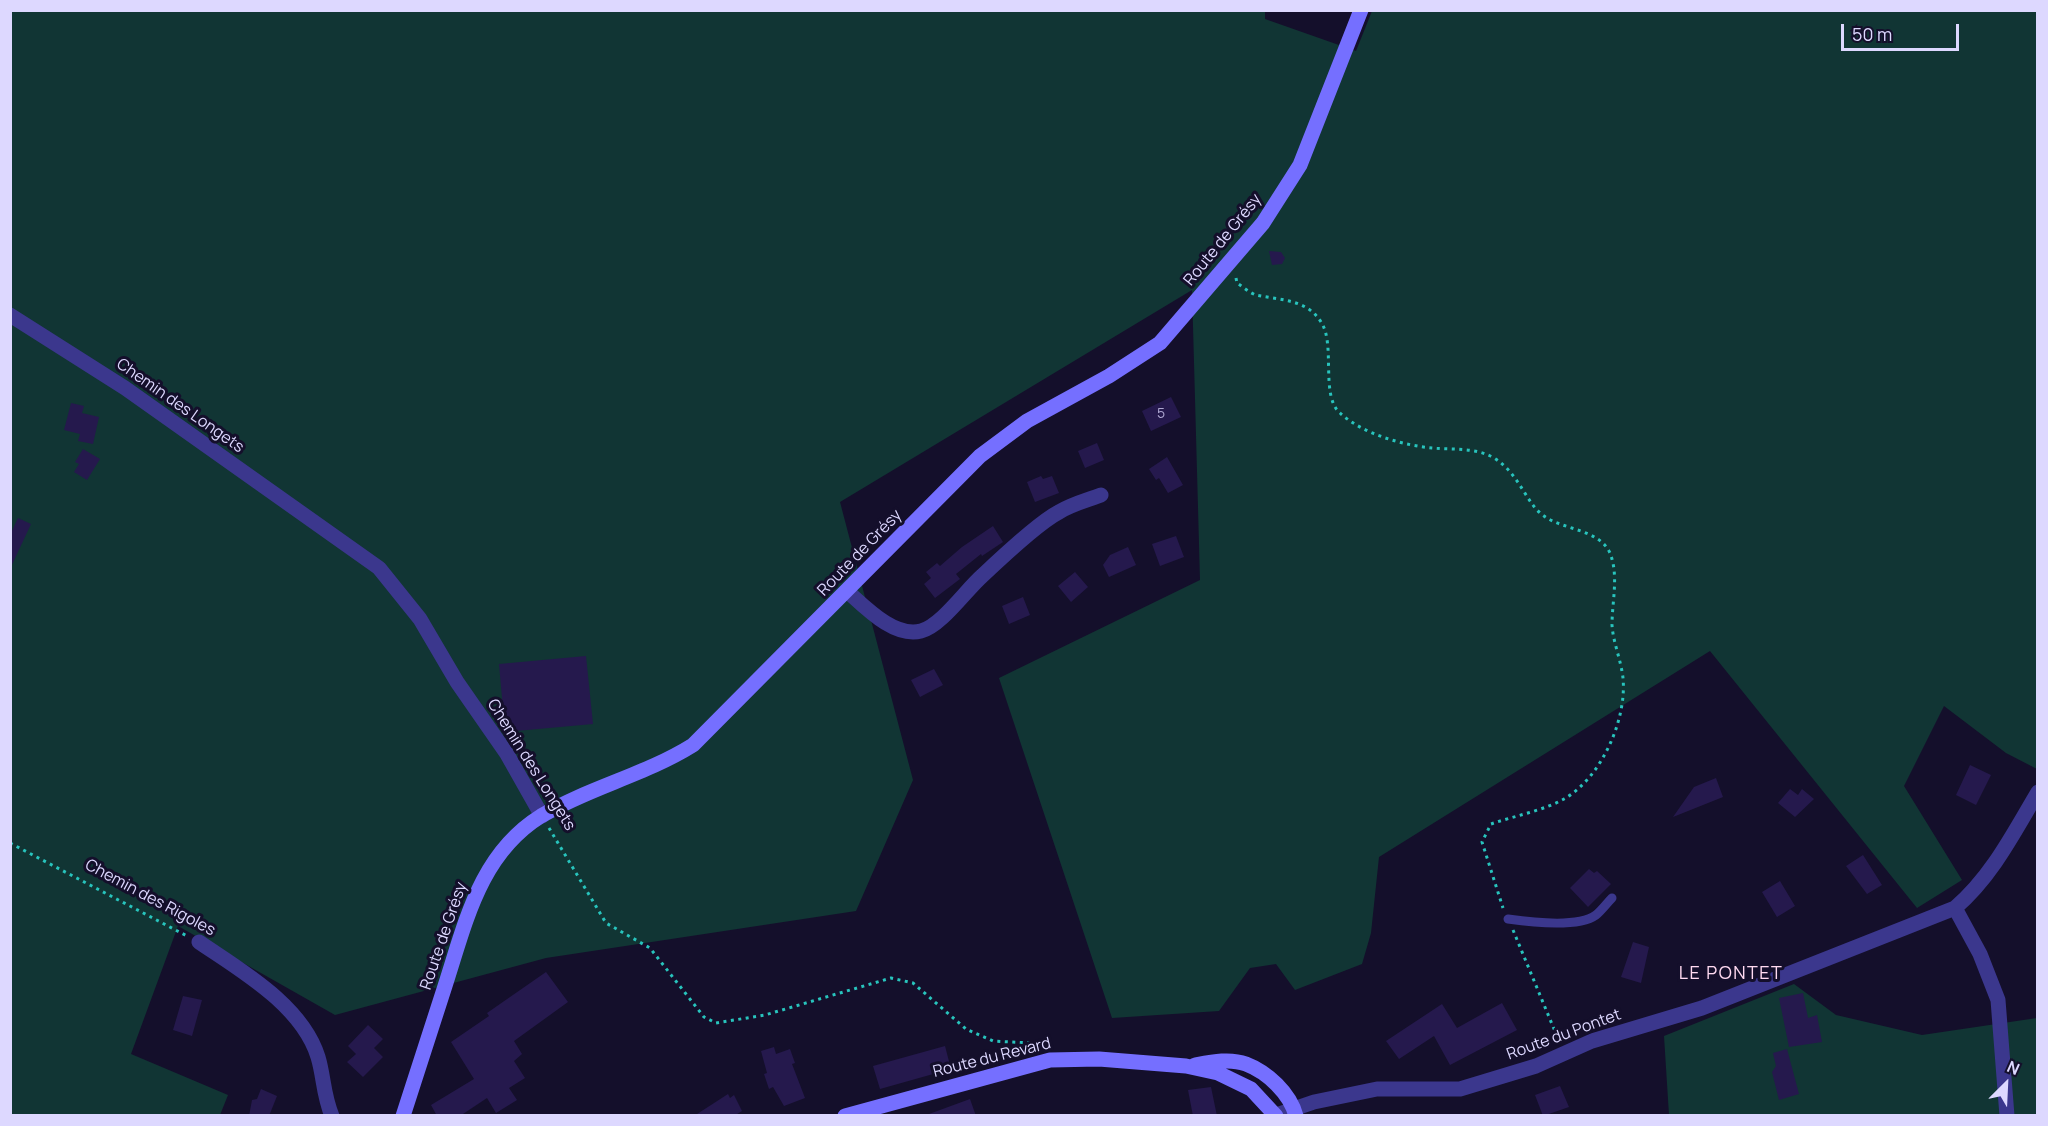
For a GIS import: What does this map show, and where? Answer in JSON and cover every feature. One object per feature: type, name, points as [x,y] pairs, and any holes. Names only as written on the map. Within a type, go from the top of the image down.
[{"type":"main road","name":"Route de Grésy","points":[[403,1116],[474,896],[499,853],[520,830],[542,816],[574,799],[669,761],[693,746],[980,456],[1027,421],[1109,376],[1160,343],[1263,223],[1300,165],[1361,10]]},
{"type":"main road","name":"Route du Revard","points":[[845,1116],[1050,1060],[1100,1059],[1186,1066],[1230,1061],[1245,1063],[1277,1085],[1295,1112]]},
{"type":"main road","name":"Route du Revard","points":[[1186,1066],[1239,1081],[1265,1101],[1276,1115]]},
{"type":"street","name":"Chemin des Longets","points":[[10,315],[125,388],[379,568],[420,619],[457,682],[507,754],[542,816]]},
{"type":"street","points":[[847,591],[876,616],[892,625],[906,630],[921,631],[936,622],[980,577],[1058,512],[1101,495]]},
{"type":"street","name":"Route du Pontet","points":[[1276,1115],[1295,1112],[1377,1089],[1460,1089],[1536,1066],[1592,1041],[1702,1008],[1955,908],[1978,888],[2002,854],[2037,792]]},
{"type":"street","points":[[1955,908],[1980,954],[1998,1000],[2007,1116]]},
{"type":"street","name":"Chemin des Rigoles","points":[[199,942],[268,989],[301,1028],[318,1057],[324,1095],[332,1116]]},
{"type":"lane","points":[[1508,919],[1538,924],[1575,920],[1594,916],[1612,898]]},
{"type":"path","points":[[1233,258],[1237,283],[1254,295],[1282,297],[1306,308],[1322,322],[1331,397],[1339,413],[1378,436],[1431,448],[1464,448],[1492,457],[1512,471],[1541,515],[1558,524],[1596,537],[1609,552],[1616,589],[1612,626],[1623,679],[1621,707],[1602,759],[1586,782],[1563,799],[1491,824],[1482,842],[1508,919],[1564,1053]]},
{"type":"path","name":"Chemin des Longets","points":[[542,816],[606,923],[650,948],[704,1017],[716,1023],[765,1015],[891,978],[914,983],[966,1029],[993,1041],[1030,1043],[1045,1048],[1050,1060]]},
{"type":"path","name":"Chemin des Rigoles","points":[[10,843],[199,942]]},
{"type":"green space","points":[[1265,10],[1265,19],[1356,51],[1372,11],[2037,11],[2037,769],[2006,753],[1944,706],[1904,786],[1962,880],[1917,908],[1710,651],[1379,857],[1371,933],[1362,964],[1295,990],[1276,964],[1250,968],[1219,1011],[1112,1018],[999,678],[1200,580],[1192,290],[840,502],[913,780],[856,911],[546,958],[335,1015],[178,926],[131,1054],[228,1095],[220,1115],[11,1115],[10,11]]},
{"type":"green space","points":[[1794,984],[1836,1015],[1922,1035],[2037,1018],[2037,1115],[1669,1115],[1664,1036]]},
{"type":"building","points":[[1269,251],[1281,252],[1285,258],[1282,264],[1272,265]]},
{"type":"building","points":[[1171,397],[1181,417],[1151,431],[1142,411]]},
{"type":"building","points":[[71,403],[84,406],[82,413],[99,417],[93,444],[78,441],[80,434],[64,430]]},
{"type":"building","points":[[1097,443],[1104,460],[1085,468],[1078,451]]},
{"type":"building","points":[[83,449],[100,459],[87,480],[74,472],[79,464],[75,462]]},
{"type":"building","points":[[1167,457],[1183,485],[1168,493],[1159,478],[1156,480],[1149,469]]},
{"type":"building","points":[[1041,476],[1043,479],[1052,476],[1059,493],[1035,502],[1027,482]]},
{"type":"building","points":[[18,518],[31,524],[10,569],[10,535]]},
{"type":"building","points":[[993,526],[1003,542],[982,556],[981,554],[956,574],[960,579],[935,598],[924,584],[931,578],[926,572],[937,563],[940,566],[962,547]]},
{"type":"building","points":[[1176,536],[1184,557],[1160,566],[1152,544]]},
{"type":"building","points":[[1128,547],[1136,565],[1109,577],[1103,565],[1110,555]]},
{"type":"building","points":[[1075,572],[1088,587],[1071,602],[1058,586]]},
{"type":"building","points":[[1023,597],[1030,615],[1009,624],[1002,606]]},
{"type":"building","points":[[586,656],[593,724],[505,732],[499,664]]},
{"type":"building","points":[[934,669],[943,685],[920,697],[911,680]]},
{"type":"building","points":[[1970,765],[1991,775],[1976,805],[1956,795]]},
{"type":"building","points":[[1716,778],[1723,797],[1673,817],[1694,787]]},
{"type":"building","points":[[1790,789],[1798,795],[1802,789],[1814,799],[1795,817],[1778,803]]},
{"type":"building","points":[[1863,855],[1882,885],[1867,894],[1846,866]]},
{"type":"building","points":[[1589,869],[1594,873],[1597,871],[1611,884],[1588,907],[1570,888]]},
{"type":"building","points":[[1780,881],[1795,906],[1777,917],[1762,892]]},
{"type":"building","points":[[1633,942],[1649,947],[1641,983],[1621,977]]},
{"type":"building","points":[[546,972],[568,1002],[514,1041],[522,1054],[514,1061],[525,1078],[509,1088],[517,1100],[496,1113],[487,1098],[460,1116],[437,1116],[431,1105],[474,1079],[451,1042],[489,1016],[487,1013]]},
{"type":"building","points":[[1803,993],[1808,1018],[1817,1015],[1822,1042],[1789,1047],[1779,998]]},
{"type":"building","points":[[183,996],[202,1000],[192,1036],[173,1030]]},
{"type":"building","points":[[1502,1003],[1517,1030],[1450,1065],[1434,1036],[1399,1059],[1386,1041],[1442,1004],[1457,1028]]},
{"type":"building","points":[[368,1025],[383,1039],[374,1048],[383,1057],[363,1077],[347,1062],[356,1054],[348,1046]]},
{"type":"building","points":[[945,1046],[951,1069],[880,1089],[873,1066]]},
{"type":"building","points":[[774,1047],[776,1054],[790,1049],[795,1063],[792,1064],[805,1098],[784,1106],[773,1087],[769,1089],[764,1074],[767,1073],[761,1051]]},
{"type":"building","points":[[1787,1049],[1799,1094],[1779,1100],[1772,1072],[1776,1066],[1773,1053]]},
{"type":"building","points":[[1560,1086],[1569,1107],[1543,1116],[1535,1095]]},
{"type":"building","points":[[1211,1087],[1217,1116],[1193,1116],[1188,1090]]},
{"type":"building","points":[[261,1089],[277,1096],[269,1116],[249,1116],[252,1100],[257,1099]]},
{"type":"building","points":[[728,1094],[730,1098],[734,1095],[742,1111],[734,1116],[694,1116]]},
{"type":"building","points":[[970,1099],[976,1116],[930,1116],[929,1114]]},
{"type":"district","name":"LE PONTET","points":[[1731,974]]}]
